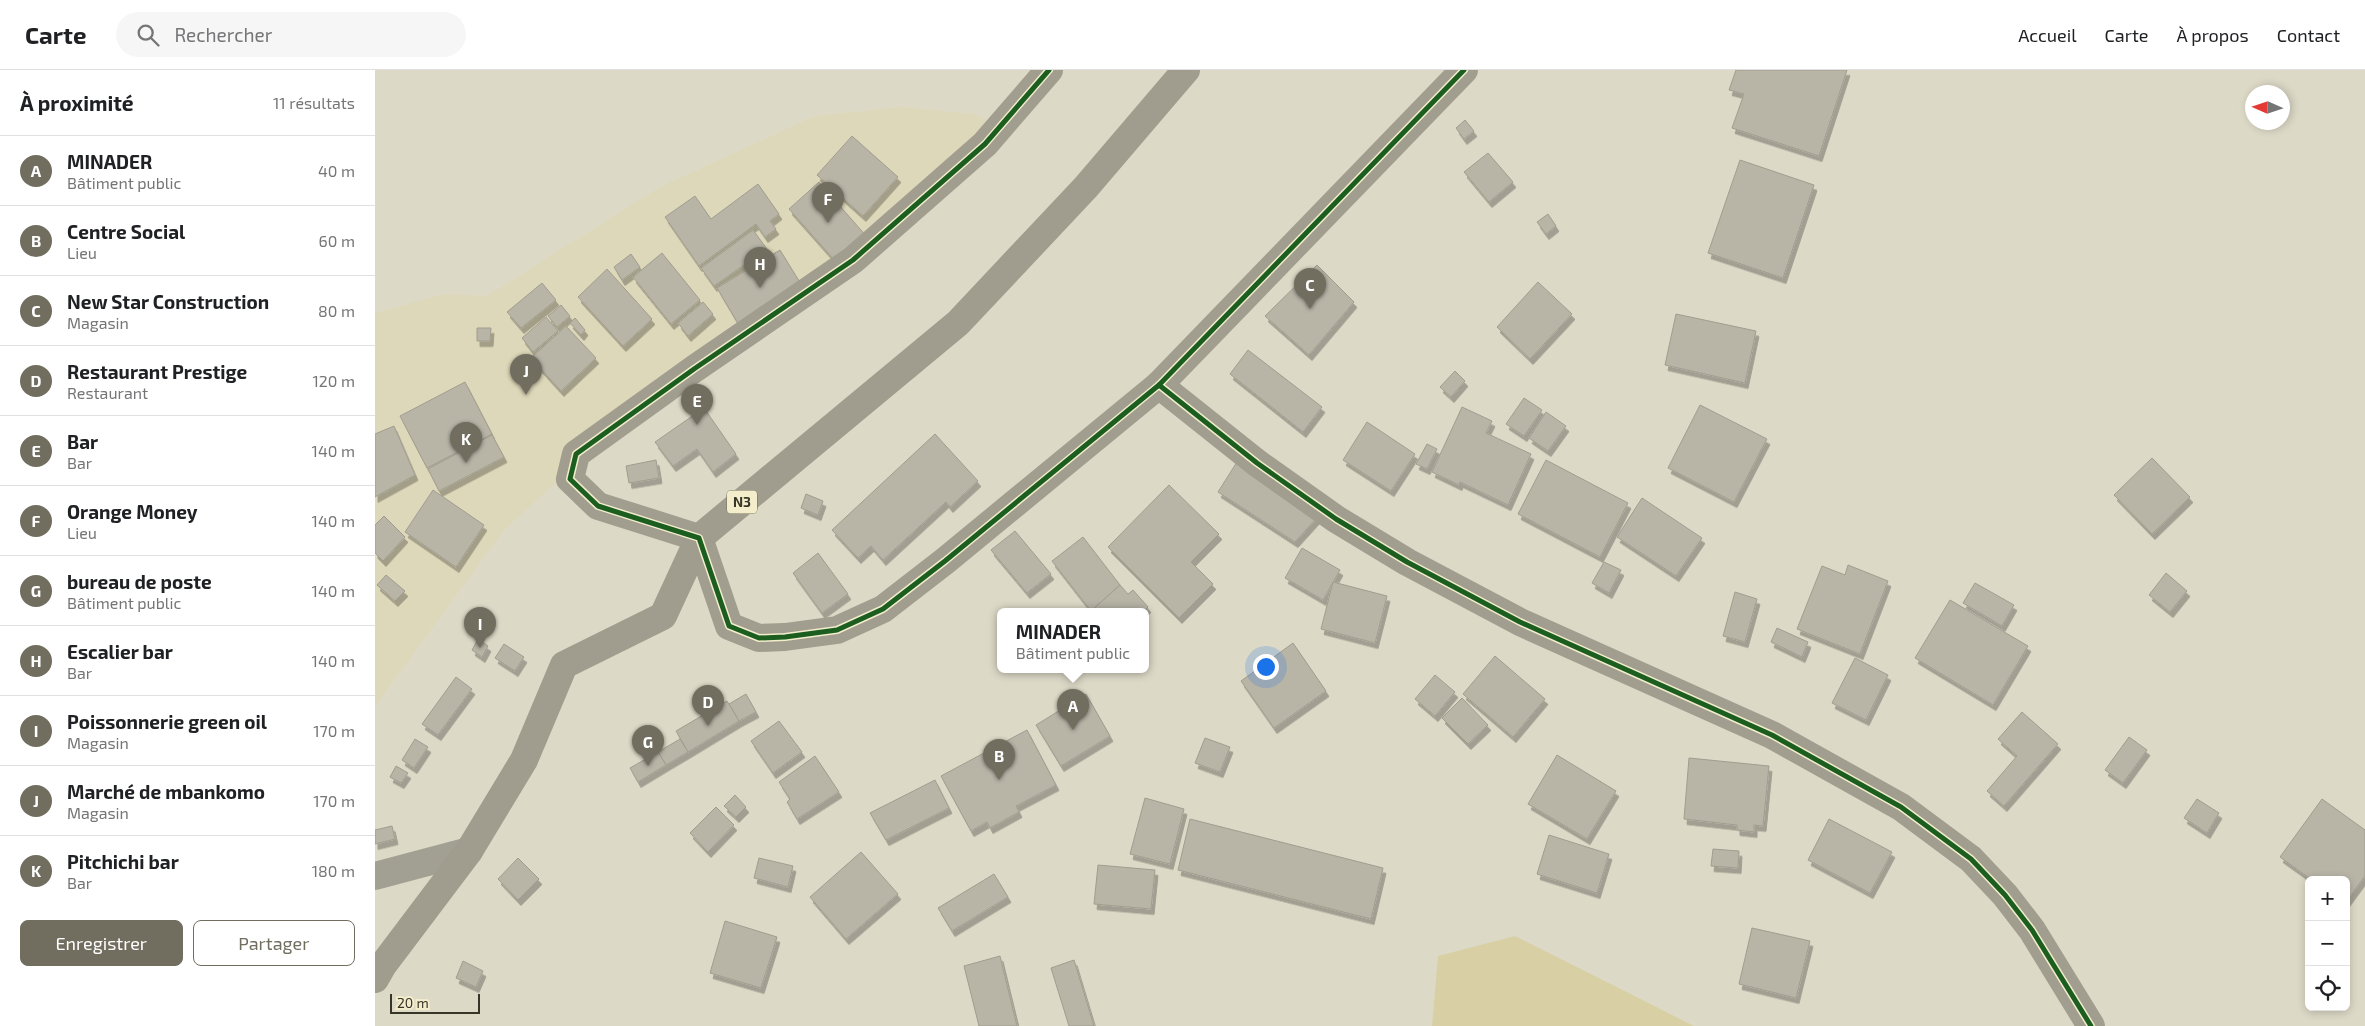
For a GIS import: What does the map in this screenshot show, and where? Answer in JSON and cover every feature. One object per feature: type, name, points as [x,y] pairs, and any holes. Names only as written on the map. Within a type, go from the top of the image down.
[{"type":"highway","name":"N3","points":[[375,979],[383,965],[469,851],[524,760],[564,665],[663,616],[699,538],[958,323],[1086,187],[1186,70]]},
{"type":"street","points":[[1049,70],[985,144],[853,260],[576,454],[570,479],[598,506],[699,538],[729,626],[759,638],[785,637],[837,630],[883,609],[945,561],[1159,385],[1464,70]]},
{"type":"street","points":[[1159,385],[1257,463],[1336,519],[1407,562],[1520,622],[1773,735],[1901,807],[1971,859],[2005,895],[2032,930],[2091,1026]]},
{"type":"street","points":[[375,876],[469,851]]},
{"type":"shaded area","points":[[900,107],[975,114],[1001,130],[562,477],[505,529],[375,706],[375,313],[444,294],[487,296],[660,187],[815,116]]},
{"type":"shaded area","points":[[1515,936],[1694,1026],[1432,1026],[1438,956]]},
{"type":"building","points":[[1736,70],[1847,70],[1819,156],[1732,128],[1744,94],[1729,90]]},
{"type":"building","points":[[1465,120],[1474,131],[1464,139],[1456,128]]},
{"type":"building","points":[[852,136],[898,177],[863,216],[817,175]]},
{"type":"building","points":[[1488,153],[1513,182],[1489,202],[1464,172]]},
{"type":"building","points":[[1740,160],[1814,185],[1783,278],[1708,253]]},
{"type":"building","points":[[819,182],[867,237],[837,263],[789,209]]},
{"type":"building","points":[[758,184],[779,214],[770,221],[776,229],[765,237],[756,224],[699,266],[665,217],[695,196],[711,219]]},
{"type":"building","points":[[1548,214],[1556,226],[1546,234],[1537,222]]},
{"type":"building","points":[[753,230],[767,249],[714,286],[701,268]]},
{"type":"building","points":[[780,250],[804,289],[740,327],[717,288]]},
{"type":"building","points":[[662,253],[700,300],[671,324],[633,277]]},
{"type":"building","points":[[631,254],[640,267],[622,280],[614,267]]},
{"type":"building","points":[[1317,265],[1354,302],[1309,355],[1265,316]]},
{"type":"building","points":[[607,269],[652,319],[623,346],[578,297]]},
{"type":"building","points":[[1538,282],[1572,314],[1530,359],[1497,327]]},
{"type":"building","points":[[542,283],[556,300],[521,328],[507,312]]},
{"type":"building","points":[[703,302],[713,314],[688,336],[678,323]]},
{"type":"building","points":[[561,305],[570,316],[557,327],[548,316]]},
{"type":"building","points":[[1676,314],[1756,331],[1745,383],[1665,365]]},
{"type":"building","points":[[546,317],[558,331],[533,352],[522,338]]},
{"type":"building","points":[[575,318],[585,330],[581,335],[570,323]]},
{"type":"building","points":[[566,326],[596,358],[561,391],[531,358]]},
{"type":"building","points":[[477,328],[491,328],[490,341],[477,341]]},
{"type":"building","points":[[1248,350],[1322,407],[1303,432],[1230,374]]},
{"type":"building","points":[[1455,371],[1465,381],[1451,397],[1440,387]]},
{"type":"building","points":[[465,382],[492,434],[427,468],[400,416]]},
{"type":"building","points":[[1524,398],[1542,410],[1524,436],[1506,424]]},
{"type":"building","points":[[1700,405],[1767,439],[1734,502],[1668,468]]},
{"type":"building","points":[[1462,407],[1492,421],[1486,433],[1531,454],[1508,505],[1460,482],[1459,485],[1432,472]]},
{"type":"building","points":[[704,408],[736,454],[713,472],[697,449],[673,466],[655,442]]},
{"type":"building","points":[[1546,412],[1566,426],[1548,451],[1529,438]]},
{"type":"building","points":[[1367,422],[1415,454],[1391,491],[1343,460]]},
{"type":"building","points":[[394,426],[415,475],[375,497],[375,434]]},
{"type":"building","points":[[935,434],[978,481],[950,507],[946,502],[883,560],[871,546],[858,558],[832,530]]},
{"type":"building","points":[[492,435],[504,457],[439,491],[428,469]]},
{"type":"building","points":[[1427,444],[1437,449],[1427,469],[1416,464]]},
{"type":"building","points":[[1242,454],[1325,509],[1295,542],[1218,492]]},
{"type":"building","points":[[2152,458],[2190,497],[2152,534],[2114,495]]},
{"type":"building","points":[[656,460],[659,478],[629,483],[626,466]]},
{"type":"building","points":[[1546,460],[1628,503],[1600,557],[1518,514]]},
{"type":"building","points":[[1169,485],[1219,534],[1191,562],[1213,584],[1179,618],[1108,547]]},
{"type":"building","points":[[433,490],[484,525],[456,567],[405,532]]},
{"type":"building","points":[[806,494],[823,501],[818,515],[801,508]]},
{"type":"building","points":[[1642,498],[1702,538],[1676,576],[1617,537]]},
{"type":"building","points":[[384,516],[405,537],[383,561],[375,553],[375,525]]},
{"type":"building","points":[[1015,531],[1051,574],[1027,593],[991,550]]},
{"type":"building","points":[[1083,537],[1120,585],[1094,608],[1089,608],[1052,561]]},
{"type":"building","points":[[1302,548],[1340,570],[1323,600],[1285,578]]},
{"type":"building","points":[[818,553],[848,594],[822,613],[793,573]]},
{"type":"building","points":[[1604,562],[1621,570],[1609,593],[1592,583]]},
{"type":"building","points":[[1848,565],[1888,581],[1860,654],[1797,629],[1822,566],[1845,575]]},
{"type":"building","points":[[2166,573],[2187,591],[2170,612],[2149,595]]},
{"type":"building","points":[[386,575],[405,591],[395,601],[377,585]]},
{"type":"building","points":[[1333,582],[1387,596],[1375,643],[1321,629]]},
{"type":"building","points":[[1975,583],[2014,605],[2002,626],[1963,603]]},
{"type":"building","points":[[1120,585],[1128,594],[1133,590],[1148,607],[1147,608],[1094,608]]},
{"type":"building","points":[[1735,592],[1757,599],[1745,642],[1723,636]]},
{"type":"building","points":[[1950,600],[2028,646],[1993,705],[1915,658]]},
{"type":"building","points":[[1777,628],[1808,642],[1802,657],[1771,642]]},
{"type":"building","points":[[478,639],[488,646],[482,657],[472,650]]},
{"type":"building","points":[[1293,643],[1326,691],[1274,728],[1241,681]]},
{"type":"building","points":[[504,644],[524,657],[515,671],[495,658]]},
{"type":"building","points":[[1495,656],[1545,699],[1513,737],[1463,694]]},
{"type":"building","points":[[1855,658],[1888,675],[1866,720],[1832,703]]},
{"type":"building","points":[[1435,675],[1455,692],[1435,716],[1415,699]]},
{"type":"building","points":[[456,677],[472,689],[438,735],[422,724]]},
{"type":"building","points":[[746,694],[756,712],[739,721],[729,704]]},
{"type":"building","points":[[1086,694],[1110,736],[1061,766],[1036,725]]},
{"type":"building","points":[[1462,698],[1488,725],[1468,744],[1442,718]]},
{"type":"building","points":[[727,701],[739,721],[688,752],[676,731]]},
{"type":"building","points":[[2022,712],[2058,744],[2004,806],[1987,791],[2017,756],[1998,739]]},
{"type":"building","points":[[779,721],[802,752],[773,773],[751,741]]},
{"type":"building","points":[[1027,730],[1056,785],[1016,806],[1019,812],[990,828],[987,822],[971,831],[941,776]]},
{"type":"building","points":[[2129,737],[2147,750],[2123,783],[2105,770]]},
{"type":"building","points":[[1205,738],[1230,747],[1220,772],[1195,763]]},
{"type":"building","points":[[415,739],[428,747],[414,768],[402,760]]},
{"type":"building","points":[[680,739],[688,752],[666,765],[658,752]]},
{"type":"building","points":[[658,752],[666,765],[638,782],[630,768]]},
{"type":"building","points":[[1557,755],[1616,791],[1587,839],[1528,804]]},
{"type":"building","points":[[815,756],[839,792],[797,819],[787,802],[790,799],[779,782]]},
{"type":"building","points":[[1689,758],[1769,766],[1763,826],[1754,825],[1754,832],[1737,830],[1737,825],[1684,819]]},
{"type":"building","points":[[396,766],[408,773],[401,783],[390,777]]},
{"type":"building","points":[[935,780],[949,808],[886,840],[870,813]]},
{"type":"building","points":[[735,795],[746,807],[736,817],[724,806]]},
{"type":"building","points":[[1145,798],[1184,809],[1170,864],[1130,854]]},
{"type":"building","points":[[2197,799],[2219,813],[2207,833],[2184,818]]},
{"type":"building","points":[[2322,799],[2365,830],[2365,876],[2350,897],[2350,876],[2306,876],[2280,857]]},
{"type":"building","points":[[716,807],[734,825],[708,852],[690,833]]},
{"type":"building","points":[[1190,819],[1383,868],[1371,919],[1178,870]]},
{"type":"building","points":[[1829,819],[1892,852],[1870,893],[1808,860]]},
{"type":"building","points":[[392,826],[395,839],[375,844],[375,830]]},
{"type":"building","points":[[1549,835],[1609,854],[1597,893],[1537,874]]},
{"type":"building","points":[[1713,849],[1739,851],[1738,868],[1711,866]]},
{"type":"building","points":[[861,852],[898,894],[846,939],[810,897]]},
{"type":"building","points":[[518,858],[539,879],[518,900],[498,879]]},
{"type":"building","points":[[759,858],[793,866],[788,887],[754,878]]},
{"type":"building","points":[[1098,865],[1155,870],[1151,909],[1094,904]]},
{"type":"building","points":[[994,874],[1008,897],[952,931],[938,908]]},
{"type":"building","points":[[725,921],[777,937],[761,988],[710,973]]},
{"type":"building","points":[[1752,928],[1810,941],[1796,998],[1739,984]]},
{"type":"building","points":[[1000,956],[1017,1026],[979,1026],[964,966]]},
{"type":"building","points":[[1074,960],[1094,1026],[1069,1026],[1051,968]]},
{"type":"building","points":[[463,961],[483,971],[476,987],[456,978]]},
{"type":"cycle path","points":[[1049,70],[985,144],[853,260],[694,369],[576,454],[570,479],[598,506],[699,538],[729,626],[759,638],[785,637],[837,630],[883,609],[945,561],[1159,385],[1464,70]]},
{"type":"cycle path","points":[[1159,385],[1257,463],[1336,519],[1407,562],[1520,622],[1772,735],[1901,807],[1971,859],[2005,895],[2032,930],[2091,1026]]},
{"type":"place","name":"Orange Money","points":[[828,223]]},
{"type":"place","name":"Escalier bar","points":[[760,288]]},
{"type":"place","name":"New Star Construction","points":[[1310,309]]},
{"type":"place","name":"Marché de mbankomo","points":[[526,395]]},
{"type":"place","name":"Bar","points":[[697,425]]},
{"type":"place","name":"Pitchichi bar","points":[[466,463]]},
{"type":"place","name":"Poissonnerie green oil","points":[[480,648]]},
{"type":"place","name":"Restaurant Prestige","points":[[708,726]]},
{"type":"place","name":"MINADER","points":[[1073,730]]},
{"type":"place","name":"bureau de poste","points":[[648,766]]},
{"type":"place","name":"Centre Social","points":[[999,780]]}]
